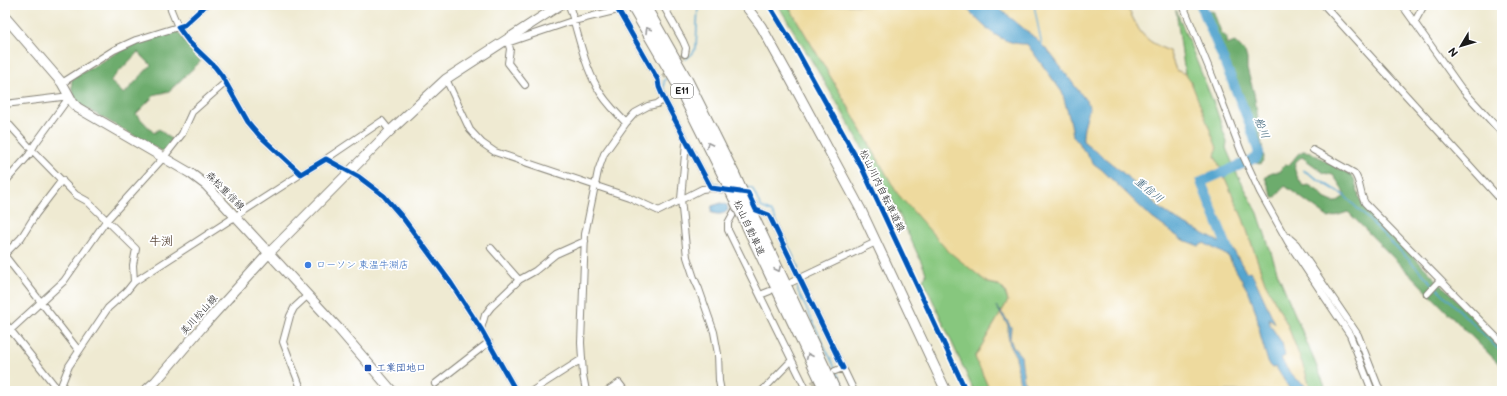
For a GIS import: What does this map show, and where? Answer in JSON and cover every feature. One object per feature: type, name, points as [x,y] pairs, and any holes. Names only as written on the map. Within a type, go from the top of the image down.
[{"type":"highway","name":"松山自動車道","points":[[632,5],[730,177]]},
{"type":"highway","name":"松山自動車道","points":[[644,5],[687,81],[826,391]]},
{"type":"highway","name":"松山自動車道","points":[[751,222],[835,391]]},
{"type":"street","points":[[170,5],[178,27],[189,42],[215,68],[226,82],[248,122],[259,135],[301,174]]},
{"type":"street","points":[[62,83],[114,50],[136,40],[184,25],[206,5]]},
{"type":"street","name":"美川松山線","points":[[145,391],[156,381],[269,253],[390,131],[446,79],[560,5]]},
{"type":"street","points":[[569,5],[580,46],[596,86],[604,99],[626,123]]},
{"type":"street","points":[[663,5],[683,41],[686,48],[685,54]]},
{"type":"street","points":[[745,5],[761,26],[788,73],[861,210],[946,391]]},
{"type":"street","points":[[1183,5],[1260,192],[1282,231],[1350,335],[1372,391]]},
{"type":"street","points":[[1324,5],[1502,201]]},
{"type":"street","points":[[1402,5],[1461,88],[1502,133]]},
{"type":"street","points":[[1414,23],[1424,5]]},
{"type":"street","points":[[498,45],[617,7],[660,79],[659,87],[664,99],[710,188]]},
{"type":"street","name":"森松重信線","points":[[5,17],[62,83],[78,108],[164,157],[206,185],[362,354],[392,391]]},
{"type":"street","points":[[508,42],[510,49],[508,63],[525,84]]},
{"type":"street","points":[[446,79],[470,130],[482,143],[495,152],[629,197],[659,211],[702,189],[710,188],[748,193],[756,210],[769,215],[854,391]]},
{"type":"street","points":[[8,332],[64,281],[106,221],[164,157],[182,134],[192,112],[226,82]]},
{"type":"street","points":[[5,104],[70,96]]},
{"type":"street","points":[[5,182],[29,156],[70,96]]},
{"type":"street","points":[[586,391],[581,343],[585,241],[598,171],[604,154],[635,113],[648,106],[657,104],[664,99]]},
{"type":"street","points":[[5,323],[8,332],[59,391],[69,366],[108,308],[126,292],[134,282],[326,159],[382,121],[390,131]]},
{"type":"street","points":[[6,122],[76,195],[87,201],[136,249],[133,266],[134,282]]},
{"type":"street","points":[[686,142],[682,199],[687,257],[714,332],[718,354],[721,391]]},
{"type":"street","points":[[1313,150],[1354,172],[1358,177],[1360,191],[1365,203],[1502,343]]},
{"type":"street","points":[[326,159],[358,177],[384,196],[403,218],[446,277],[490,342],[516,391]]},
{"type":"street","points":[[62,180],[36,214],[22,238],[5,255],[79,351]]},
{"type":"street","points":[[739,192],[739,203],[728,223],[728,230],[806,389],[812,384]]},
{"type":"street","points":[[1282,231],[1296,244],[1358,335],[1380,391]]},
{"type":"street","points":[[481,329],[485,315],[491,307],[519,280],[536,271],[556,254],[585,241]]},
{"type":"street","points":[[792,282],[876,242]]},
{"type":"street","points":[[491,248],[519,280]]},
{"type":"street","points":[[1427,293],[1440,281]]},
{"type":"street","points":[[760,295],[770,291]]},
{"type":"street","points":[[302,391],[283,342],[292,312],[298,304],[308,296]]},
{"type":"street","points":[[435,384],[490,342]]},
{"type":"street","points":[[532,391],[582,359]]},
{"type":"street","points":[[762,391],[791,361]]},
{"type":"street","points":[[835,372],[843,368]]},
{"type":"street","points":[[607,391],[619,383],[625,391]]},
{"type":"green space","points":[[778,5],[788,5],[884,170],[988,283],[999,286],[1003,290],[1008,301],[975,357],[990,391],[974,391],[923,279],[926,275],[925,270],[887,188],[879,178],[839,106]]},
{"type":"green space","points":[[1176,10],[1216,109],[1227,142],[1226,148],[1237,174],[1258,213],[1278,274],[1327,391],[1311,391],[1287,324],[1265,283],[1243,219],[1215,156],[1191,82],[1185,74]]},
{"type":"green space","points":[[1211,11],[1214,12],[1222,34],[1227,38],[1227,45],[1235,42],[1245,52],[1247,69],[1254,93],[1264,158],[1260,164],[1256,163],[1256,161],[1260,154],[1260,150],[1208,16],[1208,13]]},
{"type":"green space","points":[[177,30],[201,61],[168,92],[156,94],[136,114],[154,133],[159,129],[172,140],[163,152],[82,106],[72,90],[72,79],[116,53],[137,43]],"holes":[[[138,52],[151,65],[124,94],[110,81]]]},
{"type":"green space","points":[[1303,151],[1310,152],[1354,178],[1360,200],[1364,206],[1502,346],[1502,367],[1348,212],[1329,218],[1285,186],[1274,199],[1265,178],[1271,172],[1281,171],[1285,164],[1289,165],[1298,154]],"holes":[[[1302,157],[1324,173],[1333,175],[1345,196],[1336,202],[1324,198],[1321,193],[1309,185],[1303,186],[1295,170],[1295,163]]]},
{"type":"sand","points":[[788,5],[1125,5],[1142,34],[1154,44],[1169,51],[1176,70],[1185,74],[1191,82],[1217,148],[1215,156],[1243,219],[1265,283],[1287,324],[1311,391],[990,391],[975,357],[1008,301],[1005,291],[999,285],[988,283],[947,250],[897,193],[848,106]]},
{"type":"water","points":[[964,5],[995,5],[1034,37],[1050,53],[1090,106],[1084,128],[1083,141],[1121,171],[1162,210],[1179,221],[1223,244],[1231,246],[1246,272],[1251,271],[1275,323],[1269,318],[1270,325],[1282,343],[1285,356],[1281,358],[1284,364],[1295,378],[1314,391],[1294,389],[1293,391],[1289,388],[1276,367],[1272,368],[1269,365],[1261,338],[1256,312],[1249,293],[1228,256],[1204,243],[1199,246],[1181,239],[1152,218],[1094,164],[1073,136],[1062,92],[1027,44],[1008,41],[999,37],[984,26]]},
{"type":"water","points":[[721,203],[727,205],[728,210],[726,212],[715,214],[711,212],[712,206]]},
{"type":"water","points":[[996,306],[1011,327],[1010,339],[1013,347],[1021,356],[1024,381],[1029,391],[1023,391],[1019,379],[1016,357],[1010,346],[1008,325]]},
{"type":"waterway","points":[[686,59],[696,48],[698,5]]},
{"type":"waterway","points":[[1034,5],[1042,46]]},
{"type":"waterway","name":"船川","points":[[1201,5],[1249,122],[1259,153],[1256,158],[1201,182],[1228,249]]},
{"type":"waterway","points":[[666,78],[664,81],[664,88],[713,183],[724,184]]},
{"type":"waterway","points":[[1303,170],[1345,196],[1433,284]]},
{"type":"waterway","points":[[744,187],[752,188],[761,207],[772,212],[798,266],[798,270]]},
{"type":"waterway","points":[[798,282],[798,291],[835,368]]},
{"type":"waterway","points":[[1436,287],[1502,353]]},
{"type":"waterway","points":[[836,371],[846,391]]},
{"type":"tunnel","points":[[663,77],[685,54]]},
{"type":"tunnel","points":[[812,384],[822,379]]},
{"type":"cycle path","points":[[206,5],[184,25],[178,27],[189,42],[215,67],[222,76],[248,122],[259,135],[301,174],[326,159],[359,177],[384,196],[403,218],[451,283],[481,329],[516,391]]},
{"type":"cycle path","points":[[615,5],[658,80],[664,99],[711,188],[748,193],[756,210],[769,215],[843,368]]},
{"type":"cycle path","name":"松山川内自転車道線","points":[[769,5],[796,49],[862,168],[966,391]]},
{"type":"place","name":"ローソン 東温牛淵店","points":[[308,265]]},
{"type":"place","name":"工業団地口","points":[[368,368]]},
{"type":"district","name":"牛渕","points":[[161,241]]},
{"type":"water label","name":"重信川","points":[[1149,190]]}]
